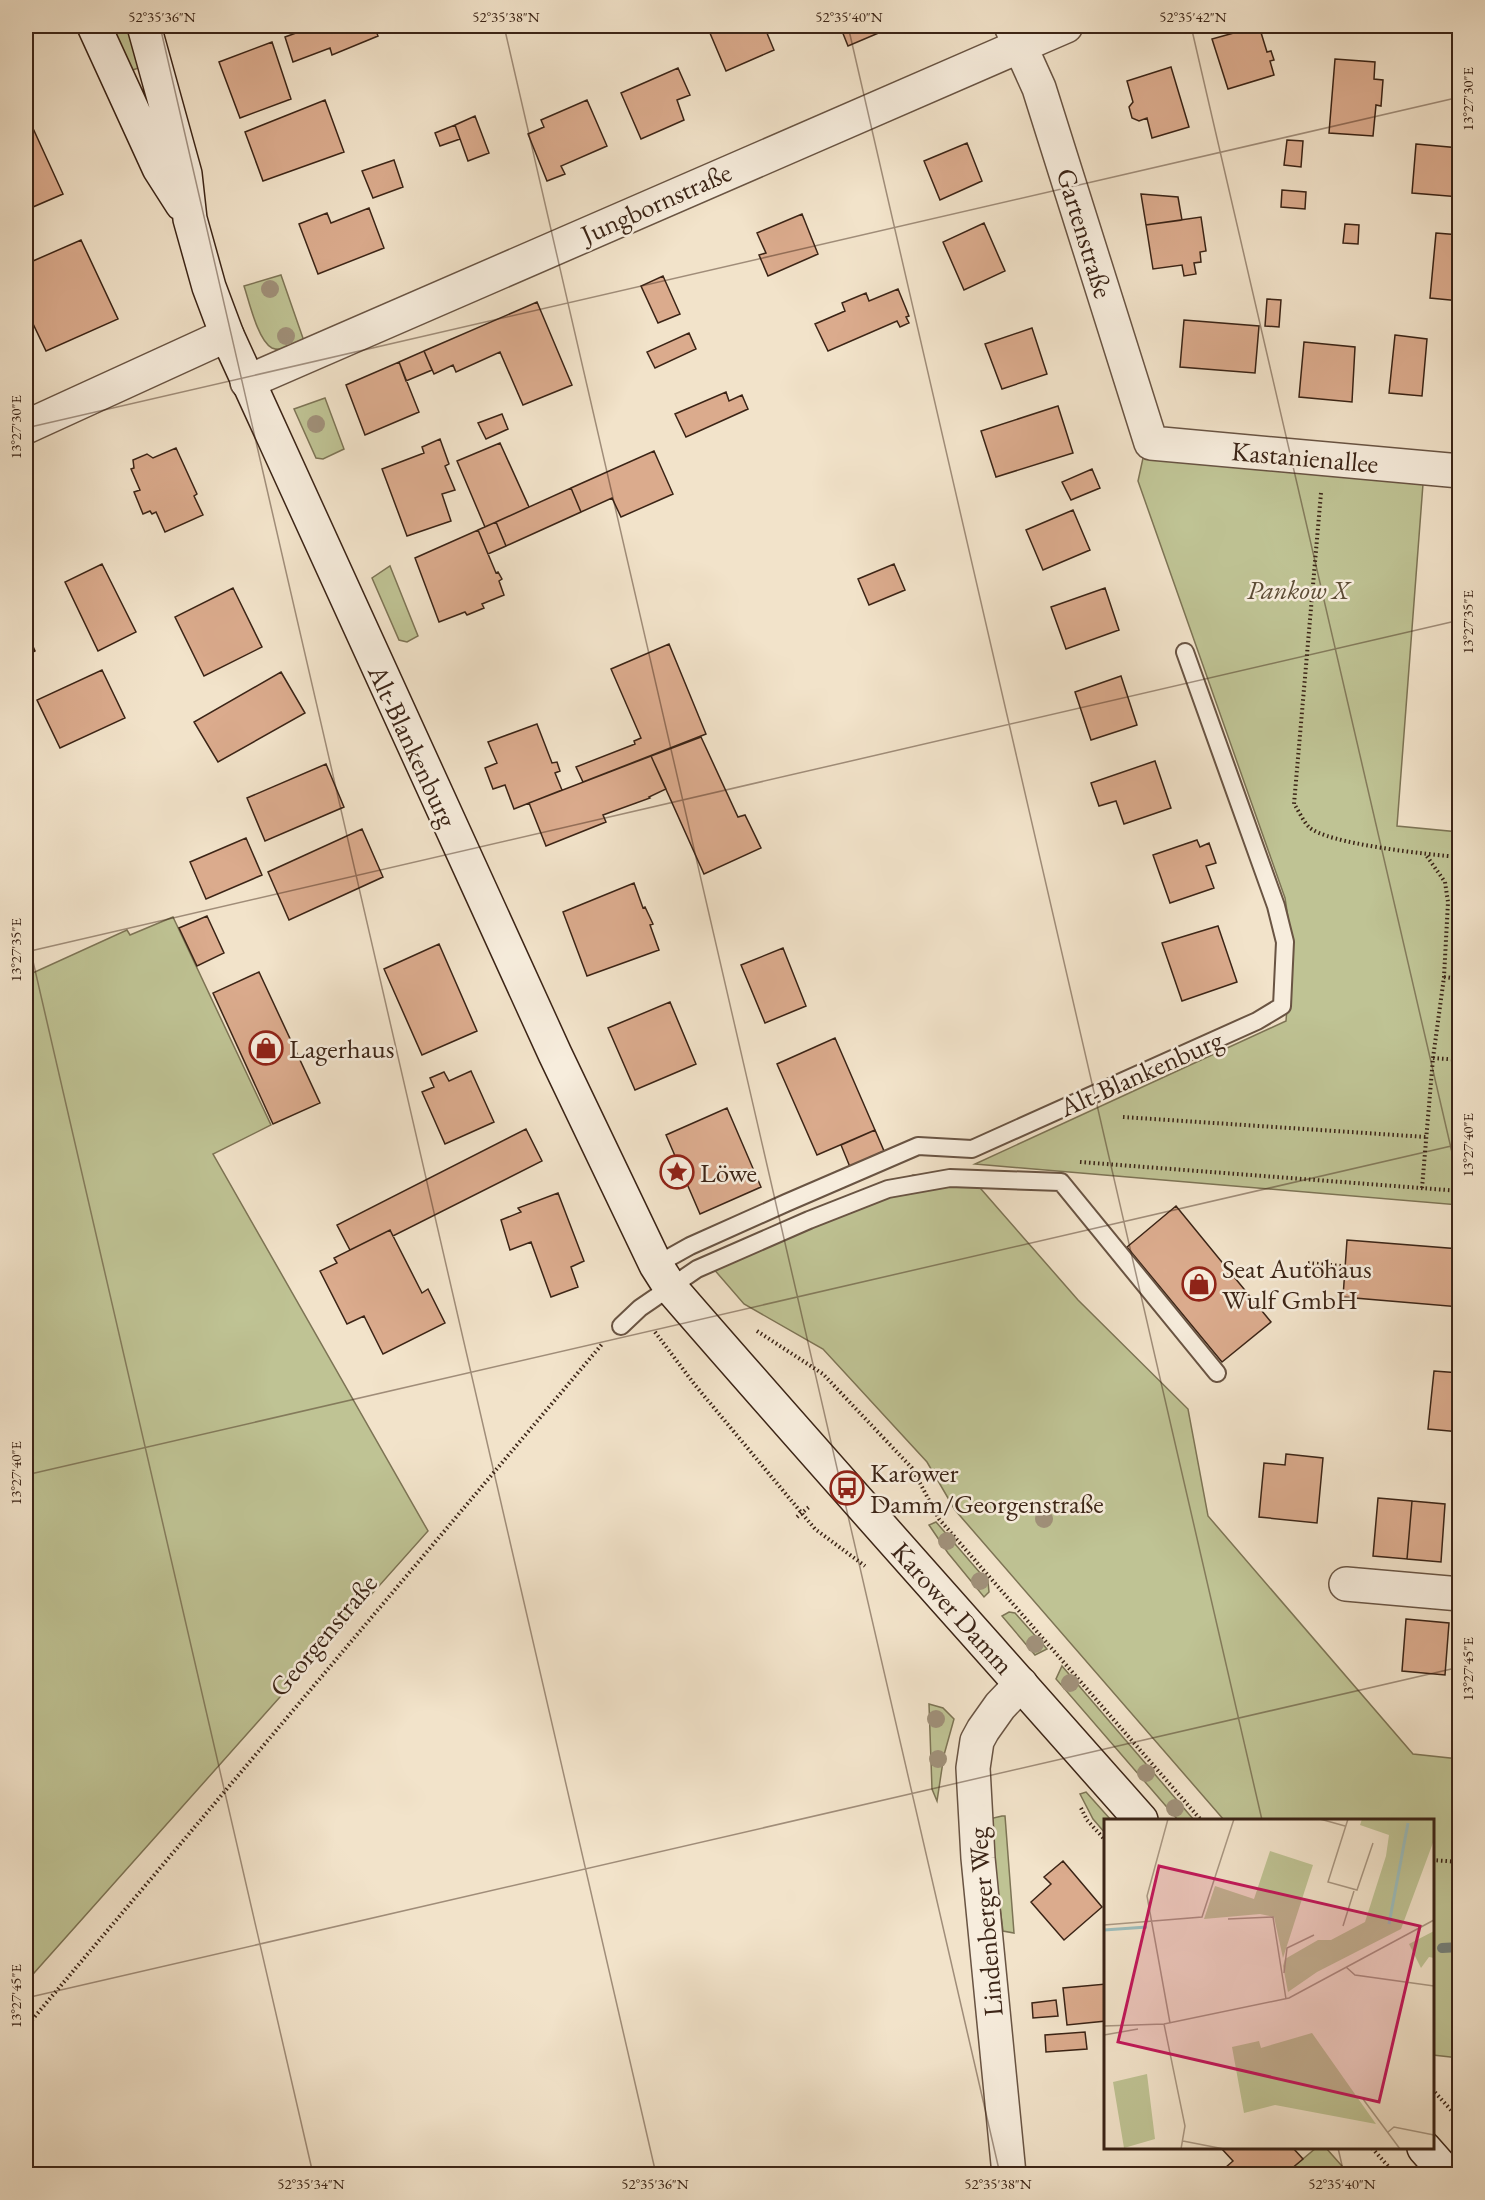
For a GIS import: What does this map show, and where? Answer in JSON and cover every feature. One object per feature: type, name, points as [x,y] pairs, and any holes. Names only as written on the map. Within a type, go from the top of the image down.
[{"type":"street","name":"Alt-Blankenburg","points":[[94,26],[159,168],[190,219]]},
{"type":"street","name":"Alt-Blankenburg","points":[[144,26],[184,174],[190,219],[209,287],[227,335],[560,1065],[663,1276]]},
{"type":"street","name":"Jungbornstraße","points":[[247,382],[1015,35],[1066,26]]},
{"type":"street","name":"Gartenstraße","points":[[1015,35],[1039,88],[1151,443]]},
{"type":"street","points":[[26,427],[227,335]]},
{"type":"street","name":"Kastanienallee","points":[[1151,443],[1460,471]]},
{"type":"street","name":"Karower Damm","points":[[663,1276],[803,1440],[1139,1819]]},
{"type":"street","points":[[1346,1584],[1460,1594]]},
{"type":"street","name":"Lindenberger Weg","points":[[1009,2175],[978,1850],[973,1768],[977,1742],[983,1730],[1000,1706],[1021,1684]]},
{"type":"street","points":[[1425,2149],[1447,2175]]},
{"type":"lane","name":"Alt-Blankenburg","points":[[663,1276],[690,1246],[765,1212],[918,1146],[972,1149],[1257,1021],[1282,1006],[1286,942],[1276,906],[1185,652]]},
{"type":"lane","points":[[621,1326],[640,1308],[663,1276],[703,1266],[888,1189],[950,1178],[1061,1182],[1217,1373]]},
{"type":"path","points":[[1324,459],[1294,804],[1310,829],[1339,840],[1425,854],[1460,857]]},
{"type":"path","points":[[1422,1188],[1433,1058],[1444,977],[1448,902],[1445,882],[1425,854]]},
{"type":"path","points":[[1444,977],[1460,978]]},
{"type":"path","points":[[1433,1058],[1460,1060]]},
{"type":"path","points":[[1123,1117],[1426,1137]]},
{"type":"path","points":[[1070,1161],[1460,1191]]},
{"type":"path","points":[[1308,1263],[1342,1266]]},
{"type":"path","points":[[640,1308],[644,1317],[695,1385],[815,1529],[866,1566]]},
{"type":"path","name":"Georgenstraße","points":[[26,2026],[597,1349],[621,1326]]},
{"type":"path","points":[[754,1329],[823,1374],[912,1468],[939,1519],[1199,1819]]},
{"type":"path","points":[[797,1517],[809,1507]]},
{"type":"path","points":[[1434,1860],[1460,1862]]},
{"type":"path","points":[[1434,2091],[1460,2120]]},
{"type":"path","points":[[1373,2149],[1395,2175]]},
{"type":"green space","points":[[110,26],[129,26],[141,67],[130,71]]},
{"type":"green space","points":[[281,275],[305,344],[288,349],[272,348],[262,337],[244,286]]},
{"type":"green space","points":[[325,398],[344,449],[323,459],[316,458],[294,409]]},
{"type":"green space","name":"Pankow X","points":[[1143,458],[1423,484],[1397,826],[1459,832],[1459,1205],[975,1164],[1286,1021],[1292,944],[1285,898],[1138,481]]},
{"type":"green space","points":[[390,566],[418,636],[407,642],[399,640],[372,578]]},
{"type":"green space","points":[[173,917],[271,1125],[213,1154],[428,1531],[26,1982],[26,976],[127,930],[130,935]]},
{"type":"green space","points":[[913,1175],[974,1181],[1078,1300],[1188,1409],[1208,1516],[1413,1754],[1459,1759],[1459,2058],[1434,2055],[1434,1819],[1223,1819],[955,1510],[927,1462],[823,1349],[744,1304],[712,1267]]},
{"type":"green space","points":[[936,1522],[988,1582],[989,1592],[984,1597],[948,1553],[929,1525]]},
{"type":"green space","points":[[1009,1612],[1015,1613],[1047,1649],[1035,1655],[1002,1616]]},
{"type":"green space","points":[[1062,1666],[1193,1819],[1177,1819],[1056,1679]]},
{"type":"green space","points":[[929,1704],[943,1708],[954,1719],[944,1755],[937,1801],[932,1789]]},
{"type":"green space","points":[[1086,1792],[1110,1819],[1104,1819],[1104,1832],[1093,1819],[1080,1794]]},
{"type":"green space","points":[[1005,1816],[1014,1933],[1003,1931],[989,1819]]},
{"type":"green space","points":[[1315,2149],[1327,2149],[1349,2174],[1285,2174]]},
{"type":"building","points":[[234,26],[249,26],[236,30]]},
{"type":"building","points":[[315,26],[374,26],[378,36],[332,55],[330,48],[293,62],[285,37]]},
{"type":"building","points":[[707,26],[764,26],[774,50],[726,71]]},
{"type":"building","points":[[840,26],[895,26],[848,46]]},
{"type":"building","points":[[1259,26],[1267,52],[1271,51],[1274,60],[1270,61],[1274,75],[1228,89],[1212,39]]},
{"type":"building","points":[[272,42],[291,99],[240,118],[219,62]]},
{"type":"building","points":[[1335,59],[1375,62],[1374,79],[1383,80],[1381,106],[1376,105],[1373,136],[1329,133]]},
{"type":"building","points":[[1171,67],[1189,127],[1152,138],[1147,118],[1139,121],[1132,118],[1129,107],[1133,102],[1127,81]]},
{"type":"building","points":[[678,68],[690,95],[677,100],[684,120],[641,139],[621,93]]},
{"type":"building","points":[[325,100],[344,152],[263,181],[245,132]]},
{"type":"building","points":[[587,100],[607,146],[561,166],[565,174],[547,181],[528,134],[544,127],[541,120]]},
{"type":"building","points":[[26,113],[63,194],[26,210]]},
{"type":"building","points":[[475,116],[489,153],[468,161],[455,125]]},
{"type":"building","points":[[455,125],[460,139],[440,146],[435,133]]},
{"type":"building","points":[[1287,140],[1303,141],[1301,167],[1284,165]]},
{"type":"building","points":[[967,143],[982,181],[940,200],[924,161]]},
{"type":"building","points":[[1416,144],[1460,148],[1460,197],[1412,193]]},
{"type":"building","points":[[394,160],[403,187],[373,198],[362,171]]},
{"type":"building","points":[[1282,190],[1306,192],[1305,209],[1281,207]]},
{"type":"building","points":[[1141,194],[1178,197],[1182,220],[1146,225]]},
{"type":"building","points":[[369,208],[384,248],[318,274],[299,224],[327,213],[331,223]]},
{"type":"building","points":[[802,214],[818,254],[768,276],[759,255],[766,253],[757,233]]},
{"type":"building","points":[[1201,217],[1206,251],[1200,252],[1201,262],[1194,263],[1196,274],[1184,276],[1182,265],[1153,269],[1146,225]]},
{"type":"building","points":[[984,223],[1005,271],[964,290],[943,242]]},
{"type":"building","points":[[1345,224],[1359,225],[1358,244],[1343,243]]},
{"type":"building","points":[[1436,233],[1460,235],[1460,301],[1430,298]]},
{"type":"building","points":[[81,240],[118,319],[46,351],[26,309],[26,250],[33,261]]},
{"type":"building","points":[[663,276],[680,314],[658,323],[641,286]]},
{"type":"building","points":[[898,289],[909,316],[906,317],[909,323],[900,327],[897,321],[828,351],[815,324],[845,311],[842,303],[866,293],[869,301]]},
{"type":"building","points":[[1267,299],[1281,300],[1279,327],[1265,326]]},
{"type":"building","points":[[537,302],[572,385],[523,405],[500,352],[456,372],[453,365],[434,374],[424,351]]},
{"type":"building","points":[[1184,320],[1259,326],[1255,373],[1180,367]]},
{"type":"building","points":[[1032,328],[1047,374],[1002,389],[985,344]]},
{"type":"building","points":[[689,333],[696,349],[655,368],[647,352]]},
{"type":"building","points":[[1395,335],[1427,339],[1422,396],[1389,393]]},
{"type":"building","points":[[1304,342],[1355,347],[1352,402],[1299,397]]},
{"type":"building","points":[[424,351],[432,370],[406,381],[399,362]]},
{"type":"building","points":[[399,362],[419,412],[365,435],[346,385]]},
{"type":"building","points":[[726,392],[729,401],[742,395],[748,409],[686,437],[675,414]]},
{"type":"building","points":[[1058,406],[1073,453],[996,477],[981,431]]},
{"type":"building","points":[[502,414],[508,429],[486,439],[478,423]]},
{"type":"building","points":[[440,439],[449,464],[445,466],[455,490],[442,494],[451,521],[407,536],[382,469],[424,453],[422,447]]},
{"type":"building","points":[[500,443],[529,507],[485,527],[457,461]]},
{"type":"building","points":[[176,448],[197,494],[194,496],[203,515],[165,532],[156,512],[152,514],[150,511],[143,514],[134,492],[140,490],[131,469],[134,468],[133,460],[147,454],[153,458]]},
{"type":"building","points":[[654,451],[673,494],[621,517],[612,498],[581,512],[571,488]]},
{"type":"building","points":[[1092,469],[1100,488],[1071,500],[1062,482]]},
{"type":"building","points":[[571,488],[581,512],[506,546],[496,522]]},
{"type":"building","points":[[1073,510],[1090,550],[1043,570],[1026,530]]},
{"type":"building","points":[[496,522],[506,546],[488,554],[478,530]]},
{"type":"building","points":[[478,530],[496,573],[498,572],[502,579],[499,581],[504,595],[482,604],[484,608],[467,615],[465,612],[439,622],[415,558]]},
{"type":"building","points":[[102,564],[136,632],[98,651],[65,582]]},
{"type":"building","points":[[894,564],[905,590],[869,605],[858,579]]},
{"type":"building","points":[[233,588],[262,647],[204,676],[175,617]]},
{"type":"building","points":[[1105,588],[1119,630],[1066,649],[1051,607]]},
{"type":"building","points":[[26,631],[35,651],[26,656]]},
{"type":"building","points":[[669,644],[706,734],[583,782],[576,767],[635,744],[634,741],[641,738],[611,669]]},
{"type":"building","points":[[102,670],[125,718],[60,748],[37,700]]},
{"type":"building","points":[[281,672],[305,713],[218,762],[194,722]]},
{"type":"building","points":[[1121,676],[1137,725],[1091,740],[1075,692]]},
{"type":"building","points":[[537,724],[552,763],[557,762],[560,771],[555,773],[562,790],[514,809],[505,785],[493,789],[485,768],[497,763],[488,742]]},
{"type":"building","points":[[701,737],[738,817],[745,815],[761,848],[704,874],[651,756]]},
{"type":"building","points":[[651,756],[666,789],[650,798],[603,815],[606,822],[546,846],[529,803]]},
{"type":"building","points":[[1155,761],[1171,808],[1124,824],[1116,801],[1099,806],[1091,783]]},
{"type":"building","points":[[326,764],[344,807],[265,841],[247,798]]},
{"type":"building","points":[[362,829],[383,877],[289,920],[268,872]]},
{"type":"building","points":[[246,838],[262,875],[206,899],[190,862]]},
{"type":"building","points":[[1197,840],[1200,847],[1209,843],[1216,863],[1206,866],[1214,888],[1170,903],[1153,855]]},
{"type":"building","points":[[634,883],[643,908],[645,907],[653,924],[650,925],[659,950],[587,976],[563,912]]},
{"type":"building","points":[[207,916],[224,953],[197,966],[179,928]]},
{"type":"building","points":[[1218,926],[1237,982],[1182,1001],[1162,943]]},
{"type":"building","points":[[439,944],[477,1031],[422,1055],[384,969]]},
{"type":"building","points":[[783,948],[806,1006],[765,1023],[741,965]]},
{"type":"building","name":"Lagerhaus","points":[[259,972],[320,1103],[273,1124],[213,993]]},
{"type":"building","points":[[670,1002],[696,1064],[635,1090],[608,1028]]},
{"type":"building","points":[[835,1038],[875,1130],[817,1155],[777,1064]]},
{"type":"building","points":[[471,1071],[494,1122],[445,1144],[422,1092],[434,1087],[430,1078],[444,1072],[449,1081]]},
{"type":"building","points":[[727,1108],[761,1187],[700,1214],[666,1135]]},
{"type":"building","points":[[526,1129],[542,1161],[393,1236],[390,1230],[350,1250],[337,1225]]},
{"type":"building","points":[[875,1130],[884,1151],[850,1167],[841,1145]]},
{"type":"building","points":[[558,1193],[584,1261],[571,1267],[578,1287],[551,1297],[531,1242],[510,1250],[501,1220],[521,1212],[518,1208]]},
{"type":"building","name":"Seat Autohaus Wulf GmbH","points":[[1176,1206],[1271,1322],[1222,1362],[1127,1247]]},
{"type":"building","points":[[390,1230],[422,1293],[428,1289],[445,1323],[383,1354],[364,1316],[347,1324],[320,1271],[337,1263],[334,1258]]},
{"type":"building","points":[[1347,1240],[1460,1249],[1460,1307],[1343,1297]]},
{"type":"building","points":[[1434,1371],[1460,1373],[1460,1432],[1428,1429]]},
{"type":"building","points":[[1286,1454],[1323,1458],[1317,1523],[1259,1517],[1264,1463],[1285,1465]]},
{"type":"building","points":[[1378,1498],[1412,1501],[1407,1559],[1373,1556]]},
{"type":"building","points":[[1412,1501],[1445,1504],[1441,1562],[1407,1559]]},
{"type":"building","points":[[1406,1619],[1449,1623],[1445,1675],[1402,1671]]},
{"type":"building","points":[[1063,1861],[1102,1907],[1064,1940],[1031,1902],[1051,1884],[1044,1877]]},
{"type":"building","points":[[1104,1984],[1104,2021],[1067,2025],[1063,1988]]},
{"type":"building","points":[[1056,2000],[1058,2016],[1033,2018],[1032,2003]]},
{"type":"building","points":[[1085,2032],[1087,2049],[1046,2052],[1045,2035]]},
{"type":"building","points":[[1222,2149],[1294,2149],[1303,2159],[1285,2174],[1218,2174],[1233,2161]]},
{"type":"waterway","points":[[1442,1948],[1460,1947]]},
{"type":"place","name":"Lagerhaus","points":[[266,1048]]},
{"type":"place","name":"Löwe","points":[[677,1172]]},
{"type":"place","name":"Seat Autohaus Wulf GmbH","points":[[1199,1284]]},
{"type":"place","name":"Karower Damm/Georgenstraße","points":[[847,1488]]}]
